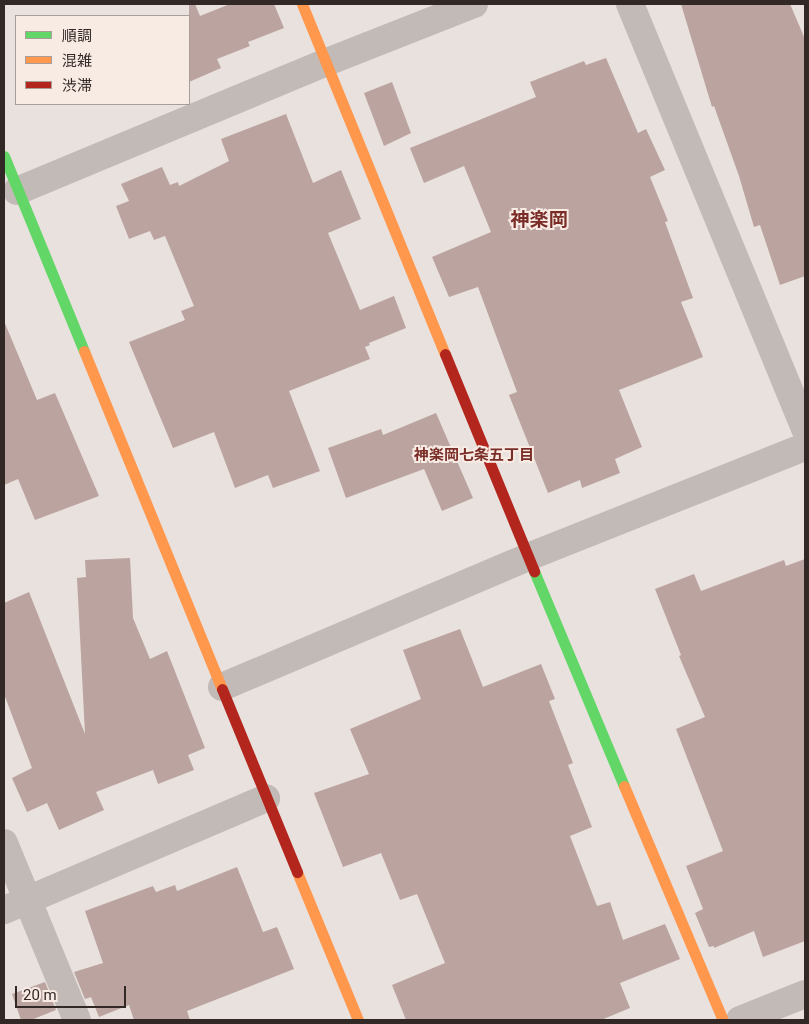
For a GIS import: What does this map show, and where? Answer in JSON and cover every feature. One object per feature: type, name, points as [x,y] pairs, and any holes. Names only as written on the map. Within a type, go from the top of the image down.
[{"type":"street","points":[[302,4],[528,557],[722,1020]]},
{"type":"street","points":[[18,191],[327,62],[474,4]]},
{"type":"street","points":[[630,4],[805,428]]},
{"type":"street","points":[[4,156],[358,1020]]},
{"type":"street","points":[[222,687],[528,557],[805,447]]},
{"type":"street","points":[[15,905],[266,798]]},
{"type":"street","points":[[4,843],[15,905],[77,1020]]},
{"type":"street","points":[[740,1020],[805,994]]},
{"type":"building","points":[[189,4],[195,4],[200,16],[230,4],[274,4],[284,28],[248,42],[250,46],[217,59],[221,68],[190,82]]},
{"type":"building","points":[[681,4],[790,4],[805,39],[805,276],[780,285],[760,225],[754,227],[739,176],[714,106],[712,107]]},
{"type":"building","points":[[606,58],[638,133],[646,129],[665,170],[650,177],[668,221],[665,222],[693,298],[681,302],[703,357],[619,390],[642,447],[615,459],[620,473],[582,488],[580,480],[548,493],[509,395],[517,392],[478,287],[449,297],[432,257],[491,232],[464,166],[424,183],[410,148],[536,97],[530,82],[584,61],[586,65]]},
{"type":"building","points":[[392,82],[411,133],[384,146],[364,93]]},
{"type":"building","points":[[286,114],[313,183],[341,170],[361,219],[328,233],[360,310],[394,296],[406,328],[369,343],[370,345],[365,347],[370,359],[289,391],[320,471],[273,488],[268,475],[235,488],[214,432],[173,448],[129,342],[185,320],[181,311],[194,306],[165,236],[154,240],[150,231],[129,239],[116,206],[129,201],[121,184],[162,167],[170,185],[178,182],[179,186],[229,161],[221,139]]},
{"type":"building","points":[[4,321],[37,400],[55,393],[99,496],[35,520],[18,479],[4,485]]},
{"type":"building","points":[[436,413],[473,498],[442,511],[424,469],[346,498],[328,448],[381,429],[383,435]]},
{"type":"building","points":[[130,558],[133,618],[150,659],[167,651],[205,748],[188,755],[194,770],[158,784],[153,770],[96,792],[104,810],[59,830],[47,803],[27,812],[12,778],[32,768],[4,694],[4,603],[29,592],[85,734],[77,578],[86,577],[85,560]]},
{"type":"building","points":[[805,559],[805,941],[763,957],[754,931],[714,948],[714,946],[709,947],[695,913],[703,909],[686,866],[723,851],[676,729],[705,717],[679,656],[681,655],[655,589],[694,574],[701,591],[784,560],[786,566]]},
{"type":"building","points":[[460,629],[483,687],[541,664],[555,699],[549,701],[573,763],[568,765],[592,827],[570,836],[597,906],[610,902],[623,940],[665,924],[680,959],[620,983],[630,1008],[601,1020],[406,1020],[392,985],[445,963],[417,894],[400,900],[381,853],[343,867],[314,793],[369,774],[350,729],[421,699],[403,650]]},
{"type":"building","points":[[237,867],[263,932],[277,927],[294,969],[187,1011],[190,1020],[134,1020],[129,1005],[99,1017],[91,997],[85,999],[74,972],[103,963],[85,911],[153,886],[156,892],[175,885],[177,891]]},
{"type":"building","points":[[45,982],[56,1010],[31,1020],[21,1020],[12,994]]},
{"type":"traffic: fast","points":[[4,156],[84,351]]},
{"type":"traffic: fast","points":[[534,571],[624,786]]},
{"type":"traffic: slow","points":[[302,4],[445,354]]},
{"type":"traffic: slow","points":[[84,351],[222,689]]},
{"type":"traffic: slow","points":[[624,786],[723,1020]]},
{"type":"traffic: slow","points":[[297,872],[358,1020]]},
{"type":"traffic: jam","points":[[445,354],[534,571]]},
{"type":"traffic: jam","points":[[222,689],[297,872]]},
{"type":"district","name":"神楽岡","points":[[539,220]]},
{"type":"district","name":"神楽岡七条五丁目","points":[[474,456]]}]
